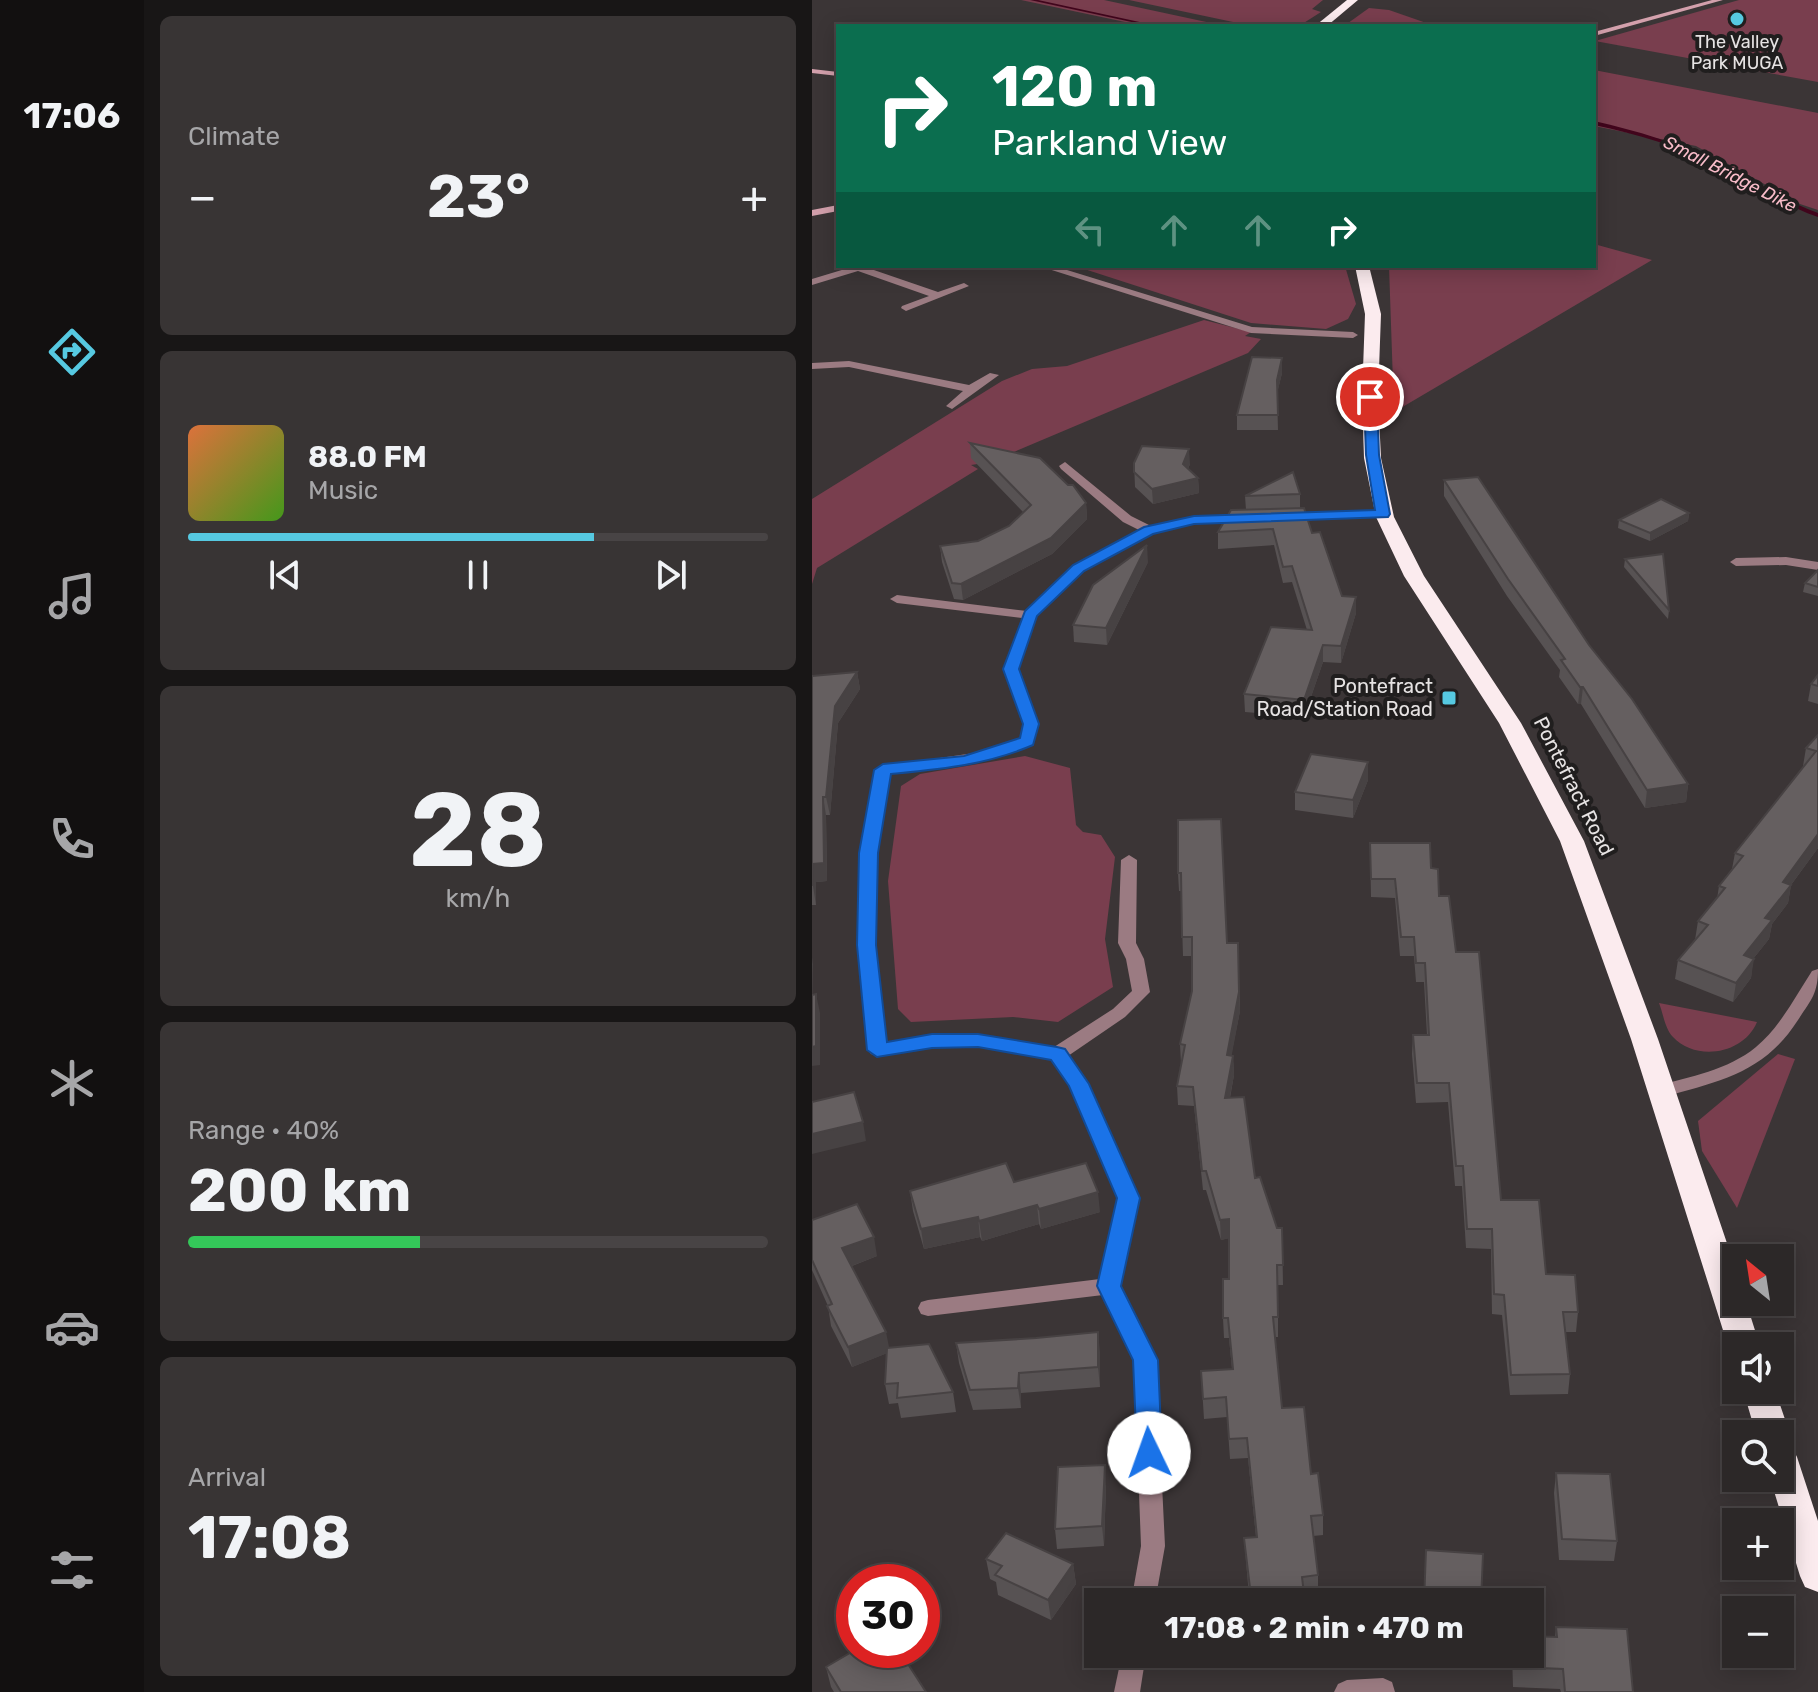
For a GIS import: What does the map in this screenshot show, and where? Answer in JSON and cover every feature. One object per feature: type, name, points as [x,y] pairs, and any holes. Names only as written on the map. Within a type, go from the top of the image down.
[{"type":"highway","points":[[1323,24],[1353,0]]},
{"type":"highway","name":"Pontefract Road","points":[[1363,268],[1373,302],[1375,335],[1370,397],[1373,455],[1383,514],[1415,581],[1475,667],[1562,820],[1586,873],[1663,1091],[1740,1332]]},
{"type":"highway","points":[[1791,1492],[1818,1576]]},
{"type":"street","points":[[1596,33],[1720,0]]},
{"type":"street","points":[[812,71],[836,74]]},
{"type":"street","points":[[812,213],[836,208]]},
{"type":"street","points":[[812,282],[858,268]]},
{"type":"street","points":[[864,268],[936,295]]},
{"type":"street","points":[[1050,268],[1251,330],[1353,335]]},
{"type":"street","points":[[906,308],[964,286]]},
{"type":"street","points":[[812,366],[849,364],[971,389]]},
{"type":"street","points":[[952,406],[994,375]]},
{"type":"street","points":[[1065,466],[1127,519],[1149,530]]},
{"type":"street","points":[[1129,860],[1127,943],[1135,959],[1141,992],[1119,1013],[1057,1054],[978,1040],[932,1041],[877,1050],[867,945],[868,853],[883,770],[964,762],[1002,752],[1027,741],[1031,724],[1011,669],[1030,615],[1078,568],[1149,530],[1194,520],[1383,514]]},
{"type":"street","points":[[1736,562],[1786,561],[1818,566]]},
{"type":"street","points":[[897,599],[1030,615]]},
{"type":"street","points":[[1663,1091],[1726,1073],[1753,1059],[1770,1044],[1818,975]]},
{"type":"street","points":[[1057,1054],[1078,1084],[1129,1198],[1109,1286],[1145,1360],[1153,1546],[1146,1588]]},
{"type":"street","points":[[928,1308],[1109,1286]]},
{"type":"street","points":[[1127,1692],[1131,1668]]},
{"type":"street","points":[[1347,1692],[1383,1690]]},
{"type":"shaded area","points":[[1021,0],[1104,0],[1216,24],[1135,24]]},
{"type":"shaded area","points":[[1129,0],[1323,0],[1312,9],[1321,12],[1302,24],[1243,24]]},
{"type":"shaded area","points":[[1739,0],[1818,0],[1818,82],[1596,41]]},
{"type":"shaded area","points":[[1369,8],[1389,10],[1429,24],[1347,24]]},
{"type":"shaded area","points":[[1596,70],[1818,113],[1818,210],[1800,204],[1696,146],[1596,126]]},
{"type":"shaded area","points":[[1596,245],[1652,260],[1394,412],[1389,268],[1596,268]]},
{"type":"shaded area","points":[[1081,268],[1346,268],[1356,304],[1348,319],[1326,329],[1251,323]]},
{"type":"shaded area","points":[[1204,320],[1251,332],[1245,336],[1261,339],[1248,353],[990,462],[971,465],[978,469],[817,568],[812,584],[812,499],[1002,381],[1032,369],[1067,366]]},
{"type":"shaded area","points":[[1025,756],[1070,768],[1076,825],[1083,832],[1101,835],[1115,857],[1105,939],[1113,987],[1058,1022],[1013,1017],[911,1022],[898,1009],[888,881],[901,786],[920,774]]},
{"type":"shaded area","points":[[1659,1003],[1757,1022],[1751,1033],[1731,1047],[1719,1051],[1694,1050],[1670,1034]]},
{"type":"shaded area","points":[[1778,1054],[1795,1059],[1737,1208],[1702,1151],[1698,1121]]},
{"type":"building","points":[[1252,357],[1282,358],[1277,380],[1278,415],[1237,415]]},
{"type":"building","points":[[970,443],[1040,458],[1068,485],[1073,485],[1086,503],[1051,538],[961,584],[952,583],[940,546],[978,541],[1009,526],[1031,505]]},
{"type":"building","points":[[1142,446],[1189,449],[1183,464],[1198,478],[1152,489],[1134,472],[1134,463]]},
{"type":"building","points":[[1293,472],[1300,494],[1245,496]]},
{"type":"building","points":[[1478,477],[1589,645],[1632,699],[1688,784],[1647,790],[1583,687],[1561,660],[1565,659],[1508,579],[1444,480]]},
{"type":"building","points":[[1661,499],[1689,513],[1650,533],[1619,520]]},
{"type":"building","points":[[1304,508],[1312,533],[1320,532],[1342,596],[1356,597],[1341,646],[1323,645],[1304,700],[1244,694],[1271,627],[1312,630],[1292,566],[1283,567],[1273,529],[1218,532],[1231,510]]},
{"type":"building","points":[[1147,545],[1106,628],[1073,625],[1093,585]]},
{"type":"building","points":[[1663,554],[1669,610],[1625,559]]},
{"type":"building","points":[[1818,570],[1818,587],[1805,583]]},
{"type":"building","points":[[857,672],[835,706],[826,797],[823,797],[824,863],[813,864],[812,886],[812,676]]},
{"type":"building","points":[[1818,735],[1818,834],[1783,882],[1791,885],[1765,918],[1772,920],[1744,955],[1754,959],[1736,983],[1678,960],[1708,925],[1698,921],[1725,888],[1719,886],[1743,856],[1735,853],[1816,751],[1806,748]]},
{"type":"building","points":[[1311,754],[1368,762],[1353,800],[1295,792]]},
{"type":"building","points":[[1221,819],[1227,943],[1238,943],[1239,992],[1227,1055],[1233,1056],[1225,1098],[1244,1097],[1255,1178],[1260,1177],[1277,1228],[1282,1228],[1283,1265],[1277,1265],[1278,1317],[1273,1317],[1282,1408],[1304,1407],[1311,1474],[1318,1473],[1323,1515],[1311,1516],[1318,1575],[1302,1577],[1303,1588],[1250,1588],[1244,1538],[1257,1537],[1247,1438],[1229,1439],[1226,1397],[1203,1399],[1201,1371],[1233,1369],[1228,1318],[1223,1318],[1223,1279],[1229,1279],[1229,1219],[1220,1220],[1206,1171],[1202,1171],[1193,1087],[1177,1086],[1185,1045],[1180,1044],[1192,991],[1192,937],[1182,937],[1178,820]]},
{"type":"building","points":[[1370,843],[1430,843],[1431,868],[1438,869],[1439,896],[1449,896],[1456,952],[1479,952],[1501,1200],[1539,1200],[1546,1274],[1575,1275],[1578,1312],[1563,1312],[1570,1374],[1511,1375],[1504,1295],[1494,1294],[1492,1229],[1467,1229],[1463,1166],[1456,1166],[1449,1083],[1417,1083],[1413,1035],[1429,1035],[1425,963],[1416,963],[1414,937],[1401,937],[1395,879],[1371,879]]},
{"type":"building","points":[[816,994],[816,1046],[812,1047],[812,995]]},
{"type":"building","points":[[854,1092],[863,1122],[812,1134],[812,1102]]},
{"type":"building","points":[[1006,1163],[1014,1182],[1086,1163],[1098,1192],[1039,1209],[1037,1205],[979,1221],[978,1217],[921,1229],[910,1191]]},
{"type":"building","points":[[857,1204],[874,1237],[842,1248],[886,1332],[848,1347],[827,1306],[832,1304],[812,1260],[812,1220]]},
{"type":"building","points":[[1098,1332],[1098,1367],[1019,1373],[1018,1388],[970,1390],[956,1343],[1036,1338]]},
{"type":"building","points":[[929,1344],[953,1392],[897,1398],[898,1383],[885,1384],[887,1348]]},
{"type":"building","points":[[1105,1465],[1102,1526],[1055,1529],[1058,1467]]},
{"type":"building","points":[[1556,1473],[1610,1474],[1617,1541],[1562,1539]]},
{"type":"building","points":[[1006,1533],[1073,1564],[1048,1600],[995,1575],[1002,1566],[986,1559]]},
{"type":"building","points":[[1426,1550],[1483,1554],[1482,1588],[1425,1588]]},
{"type":"building","points":[[1556,1627],[1627,1629],[1633,1692],[1565,1692],[1563,1669],[1539,1668],[1544,1668],[1544,1637],[1557,1637]]},
{"type":"building","points":[[836,1661],[836,1668],[911,1668],[926,1692],[841,1692],[826,1667]]},
{"type":"waterway","name":"Small Bridge Dike","points":[[1032,0],[1146,24]]},
{"type":"waterway","name":"Small Bridge Dike","points":[[1596,124],[1649,137],[1701,156],[1818,215]]},
{"type":"place","name":"The Valley Park MUGA","points":[[1737,19]]},
{"type":"place","name":"Pontefract Road/Station Road","points":[[1449,698]]},
{"type":"route","points":[[1149,1453],[1145,1360],[1109,1286],[1129,1198],[1078,1084],[1057,1054],[978,1040],[932,1041],[877,1050],[867,945],[868,853],[883,770],[964,762],[1002,752],[1027,741],[1031,724],[1011,669],[1030,615],[1078,568],[1149,530],[1194,520],[1383,514],[1373,455],[1370,397]]}]
